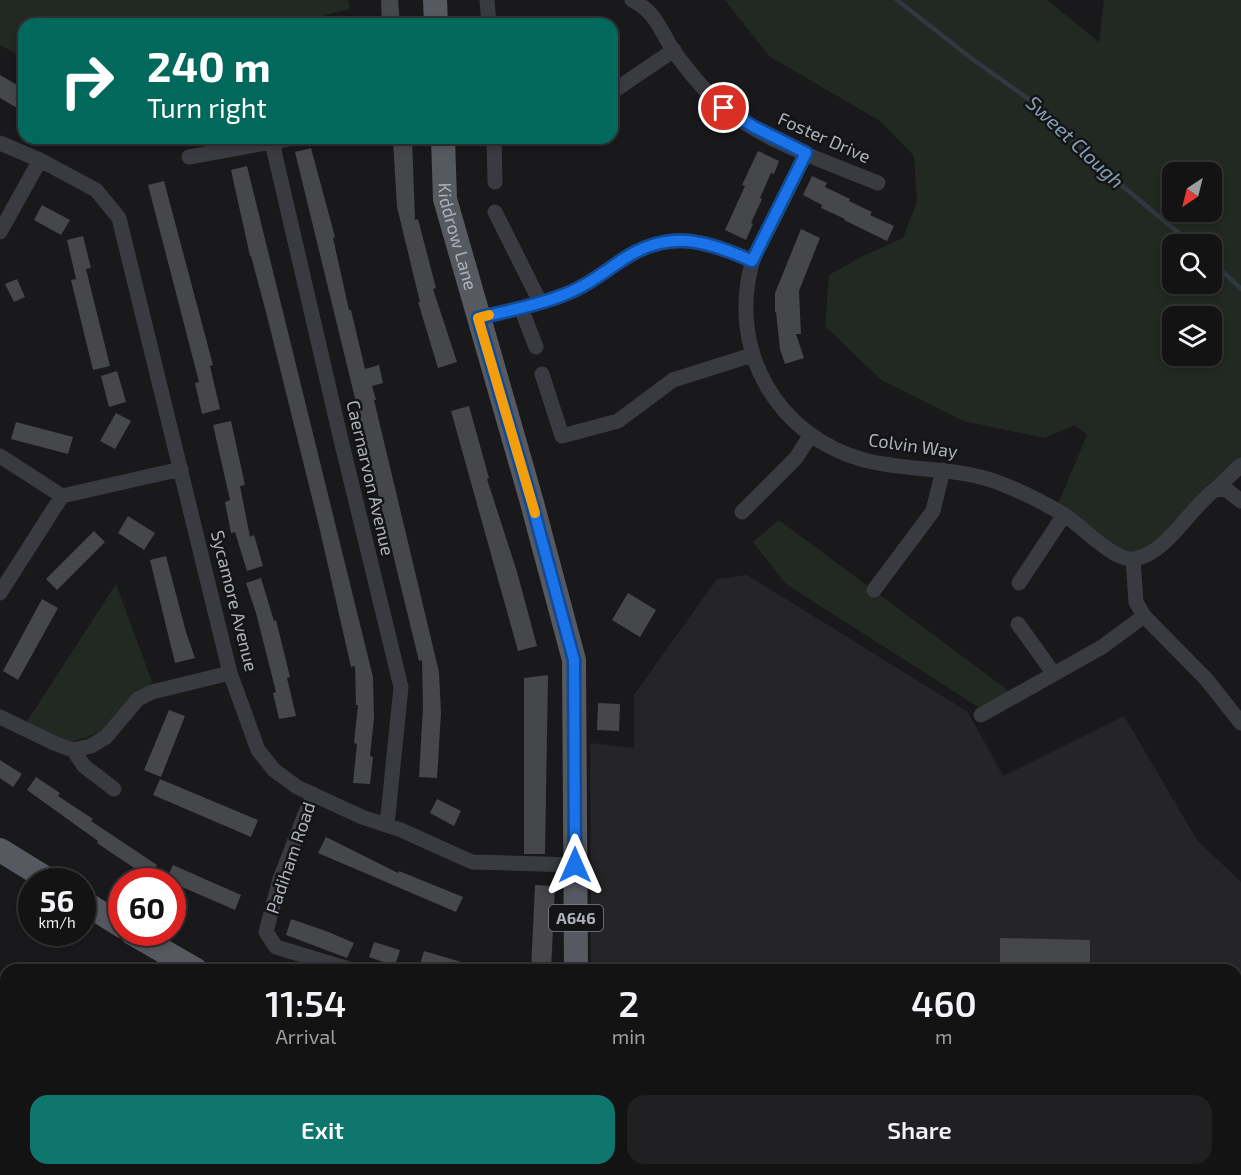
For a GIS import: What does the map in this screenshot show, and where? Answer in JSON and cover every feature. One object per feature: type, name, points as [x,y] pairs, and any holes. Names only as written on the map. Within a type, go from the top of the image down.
[{"type":"main road","points":[[435,0],[436,18]]},
{"type":"main road","name":"Kiddrow Lane","points":[[443,144],[445,199],[574,660],[576,964]]},
{"type":"main road","points":[[0,850],[29,868]]},
{"type":"main road","points":[[154,946],[186,964]]},
{"type":"street","name":"Foster Drive","points":[[632,0],[650,13],[693,75],[724,108],[750,125],[806,153],[878,183]]},
{"type":"street","points":[[487,1],[488,18]]},
{"type":"street","points":[[618,88],[674,50]]},
{"type":"street","name":"Sycamore Avenue","points":[[0,143],[40,160],[96,190],[119,218],[230,673],[258,750],[274,770],[297,787],[362,817],[387,825],[472,862],[575,865]]},
{"type":"street","points":[[189,157],[261,144]]},
{"type":"street","name":"Caernarvon Avenue","points":[[272,144],[400,687],[387,825]]},
{"type":"street","points":[[494,144],[495,182]]},
{"type":"street","name":"Colvin Way","points":[[806,153],[752,261],[746,298],[746,328],[752,355],[760,376],[780,406],[810,436],[844,454],[867,461],[974,474],[1003,484],[1064,515],[1121,557],[1134,559]]},
{"type":"street","points":[[0,232],[40,160]]},
{"type":"street","points":[[495,212],[540,302]]},
{"type":"street","points":[[478,318],[562,296],[579,288],[624,258],[651,246],[674,240],[698,241],[725,249],[752,261]]},
{"type":"street","points":[[521,308],[536,347]]},
{"type":"street","points":[[542,374],[562,436],[618,421],[673,380],[752,355]]},
{"type":"street","points":[[742,512],[796,458],[810,436]]},
{"type":"street","points":[[0,456],[62,496]]},
{"type":"street","points":[[1241,465],[1213,490],[1161,545],[1134,559],[1136,602],[1144,616],[1206,680],[1241,723]]},
{"type":"street","points":[[0,593],[62,496],[181,469]]},
{"type":"street","points":[[874,590],[933,511],[943,470]]},
{"type":"street","points":[[1213,490],[1227,490],[1241,501]]},
{"type":"street","points":[[1020,584],[1064,515]]},
{"type":"street","points":[[981,715],[1102,647],[1144,616]]},
{"type":"street","points":[[1018,624],[1054,674]]},
{"type":"street","points":[[73,750],[91,746],[106,737],[138,699],[152,692],[230,673]]},
{"type":"street","points":[[0,717],[73,750],[84,766],[114,789]]},
{"type":"street","name":"Padiham Road","points":[[313,794],[280,879],[266,932],[276,947],[332,964]]},
{"type":"shaded area","points":[[0,0],[348,0],[350,9],[313,18],[18,18],[18,55],[0,45]]},
{"type":"shaded area","points":[[725,0],[1047,0],[1099,42],[1104,0],[1241,0],[1241,458],[1161,545],[1133,559],[1058,504],[1087,435],[1075,425],[1044,438],[963,421],[881,380],[825,326],[829,275],[903,238],[917,202],[914,156],[880,121],[769,56]]},
{"type":"shaded area","points":[[779,520],[1009,691],[983,710],[786,584],[753,542]]},
{"type":"shaded area","points":[[747,575],[968,712],[1003,776],[1124,716],[1197,840],[1241,882],[1241,964],[591,964],[590,743],[634,748],[634,695],[717,579]]},
{"type":"shaded area","points":[[116,584],[152,682],[103,731],[72,742],[26,723]]},
{"type":"building","points":[[381,0],[398,0],[400,18],[382,18]]},
{"type":"building","points":[[0,75],[18,86],[18,108],[0,98]]},
{"type":"building","points":[[393,144],[412,144],[415,220],[418,219],[436,288],[433,289],[457,362],[438,368],[418,302],[420,302],[397,207]]},
{"type":"building","points":[[311,148],[335,237],[333,238],[349,310],[351,310],[365,369],[379,365],[383,383],[372,386],[376,400],[374,400],[439,672],[441,713],[437,778],[419,777],[423,707],[422,660],[419,661],[295,152]]},
{"type":"building","points":[[758,151],[779,161],[760,198],[762,199],[746,240],[725,230]]},
{"type":"building","points":[[247,166],[373,677],[374,718],[370,756],[373,757],[370,784],[353,783],[358,705],[356,705],[355,666],[351,667],[319,526],[250,256],[231,170]]},
{"type":"building","points":[[812,176],[827,183],[825,187],[872,212],[870,215],[894,226],[887,241],[821,208],[822,205],[803,195]]},
{"type":"building","points":[[164,181],[213,365],[210,366],[220,409],[202,414],[195,383],[199,382],[148,185]]},
{"type":"building","points":[[42,205],[70,220],[61,235],[34,220]]},
{"type":"building","points":[[801,229],[820,238],[799,291],[801,334],[796,334],[804,358],[785,364],[780,349],[775,293]]},
{"type":"building","points":[[83,236],[91,268],[86,269],[110,366],[93,370],[71,280],[76,279],[67,240]]},
{"type":"building","points":[[17,279],[25,297],[14,302],[5,284]]},
{"type":"building","points":[[117,371],[126,402],[109,407],[101,376]]},
{"type":"building","points":[[469,406],[489,478],[487,479],[517,572],[537,646],[518,651],[451,411]]},
{"type":"building","points":[[116,413],[131,421],[115,449],[100,441]]},
{"type":"building","points":[[231,421],[245,485],[240,486],[250,537],[254,535],[263,566],[247,571],[235,532],[231,533],[225,502],[230,500],[213,425]]},
{"type":"building","points":[[16,422],[73,437],[68,454],[11,439]]},
{"type":"building","points":[[128,516],[155,533],[144,550],[118,533]]},
{"type":"building","points":[[94,531],[105,542],[57,590],[46,579]]},
{"type":"building","points":[[166,556],[195,658],[175,663],[150,560]]},
{"type":"building","points":[[261,578],[274,621],[276,620],[290,677],[287,678],[296,716],[279,719],[273,693],[276,692],[246,583]]},
{"type":"building","points":[[628,593],[656,610],[640,637],[612,620]]},
{"type":"building","points":[[42,599],[58,608],[18,680],[3,671]]},
{"type":"building","points":[[548,675],[545,854],[524,854],[524,678]]},
{"type":"building","points":[[598,703],[620,704],[619,731],[597,730]]},
{"type":"building","points":[[169,710],[185,716],[161,777],[144,770]]},
{"type":"building","points":[[0,760],[22,774],[13,787],[0,778]]},
{"type":"building","points":[[36,777],[60,793],[58,796],[93,819],[91,821],[157,865],[155,868],[134,868],[27,790]]},
{"type":"building","points":[[160,779],[258,820],[251,837],[153,795]]},
{"type":"building","points":[[437,799],[461,811],[454,826],[430,813]]},
{"type":"building","points":[[326,837],[398,873],[399,871],[463,897],[456,912],[318,853]]},
{"type":"building","points":[[186,871],[241,895],[235,910],[186,889]]},
{"type":"building","points":[[535,885],[555,886],[551,964],[531,964]]},
{"type":"building","points":[[291,919],[354,943],[347,958],[286,935]]},
{"type":"building","points":[[1000,938],[1090,940],[1090,964],[1000,964]]},
{"type":"building","points":[[374,942],[400,950],[396,964],[369,957]]},
{"type":"building","points":[[424,951],[468,964],[420,964]]},
{"type":"waterway","name":"Sweet Clough","points":[[897,0],[975,61],[1047,112],[1108,174],[1180,234]]},
{"type":"waterway","name":"Sweet Clough","points":[[1222,271],[1241,289]]},
{"type":"slow traffic","points":[[489,315],[478,318],[535,513]]},
{"type":"route","points":[[575,865],[574,660],[531,500],[478,318],[562,296],[602,274],[624,258],[651,246],[674,240],[698,241],[725,249],[752,261],[806,153],[743,121],[724,108]]}]
